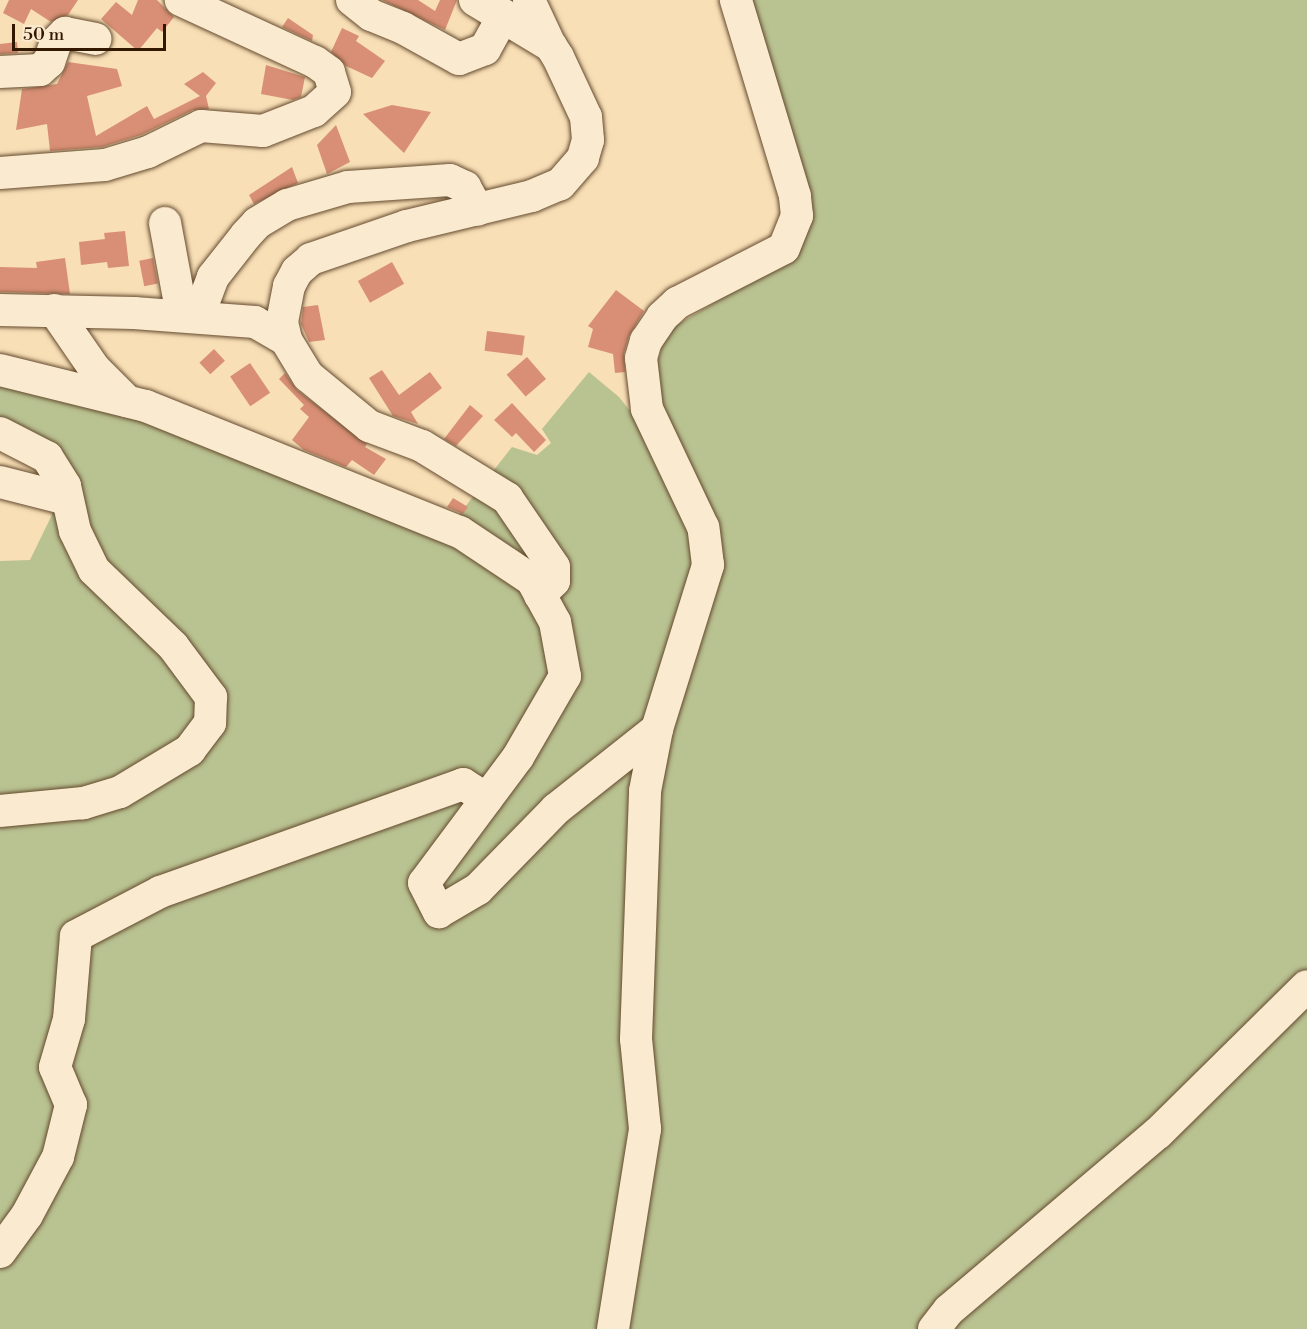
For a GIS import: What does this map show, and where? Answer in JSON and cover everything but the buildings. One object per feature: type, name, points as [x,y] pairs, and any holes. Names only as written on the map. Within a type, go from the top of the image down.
[{"type":"street","points":[[0,173],[105,165],[148,152],[201,126],[263,131],[314,111],[336,92],[335,82],[329,72],[315,62],[181,0]]},
{"type":"street","points":[[352,0],[371,15],[403,28],[459,59],[485,49],[517,7]]},
{"type":"street","points":[[475,0],[517,7],[551,46],[583,104],[589,129],[583,158],[560,184],[532,196],[407,226],[311,259],[297,271],[285,295],[282,322],[286,340],[313,381],[334,394],[369,426],[416,443],[507,498],[554,567],[554,581],[540,595]]},
{"type":"street","points":[[613,1329],[645,1129],[636,1039],[645,791],[657,729],[708,565],[708,545],[691,497],[647,409],[641,358],[646,341],[662,316],[677,303],[784,248],[797,216],[795,196],[736,0]]},
{"type":"street","points":[[0,72],[34,72],[45,67],[56,42],[65,33],[96,39]]},
{"type":"street","points":[[190,316],[213,277],[246,235],[265,218],[287,205],[348,187],[450,180],[465,186],[478,210]]},
{"type":"street","points":[[165,223],[190,316]]},
{"type":"street","points":[[0,310],[190,316],[255,322],[286,340]]},
{"type":"street","points":[[54,310],[94,368],[127,401]]},
{"type":"street","points":[[0,370],[127,401],[460,532],[532,580],[555,622],[565,676],[518,757],[424,883],[439,912],[478,889],[556,809],[657,729]]},
{"type":"street","points":[[0,433],[46,457],[65,486],[75,531],[94,570],[196,672],[211,697],[210,723],[190,750],[120,792],[83,803],[0,811]]},
{"type":"street","points":[[0,482],[67,499]]},
{"type":"street","points":[[0,1252],[27,1215],[58,1157],[71,1105],[55,1067],[69,1019],[76,936],[160,892],[463,784],[487,799]]},
{"type":"street","points":[[934,1329],[949,1310],[1158,1133],[1307,986]]},
{"type":"green space","points":[[747,0],[1307,0],[1307,1329],[0,1329],[0,561],[30,560],[65,488],[0,435],[0,387],[57,391],[454,521],[512,447],[537,455],[551,443],[542,429],[589,372],[619,397],[639,422],[667,331],[795,254]]}]
